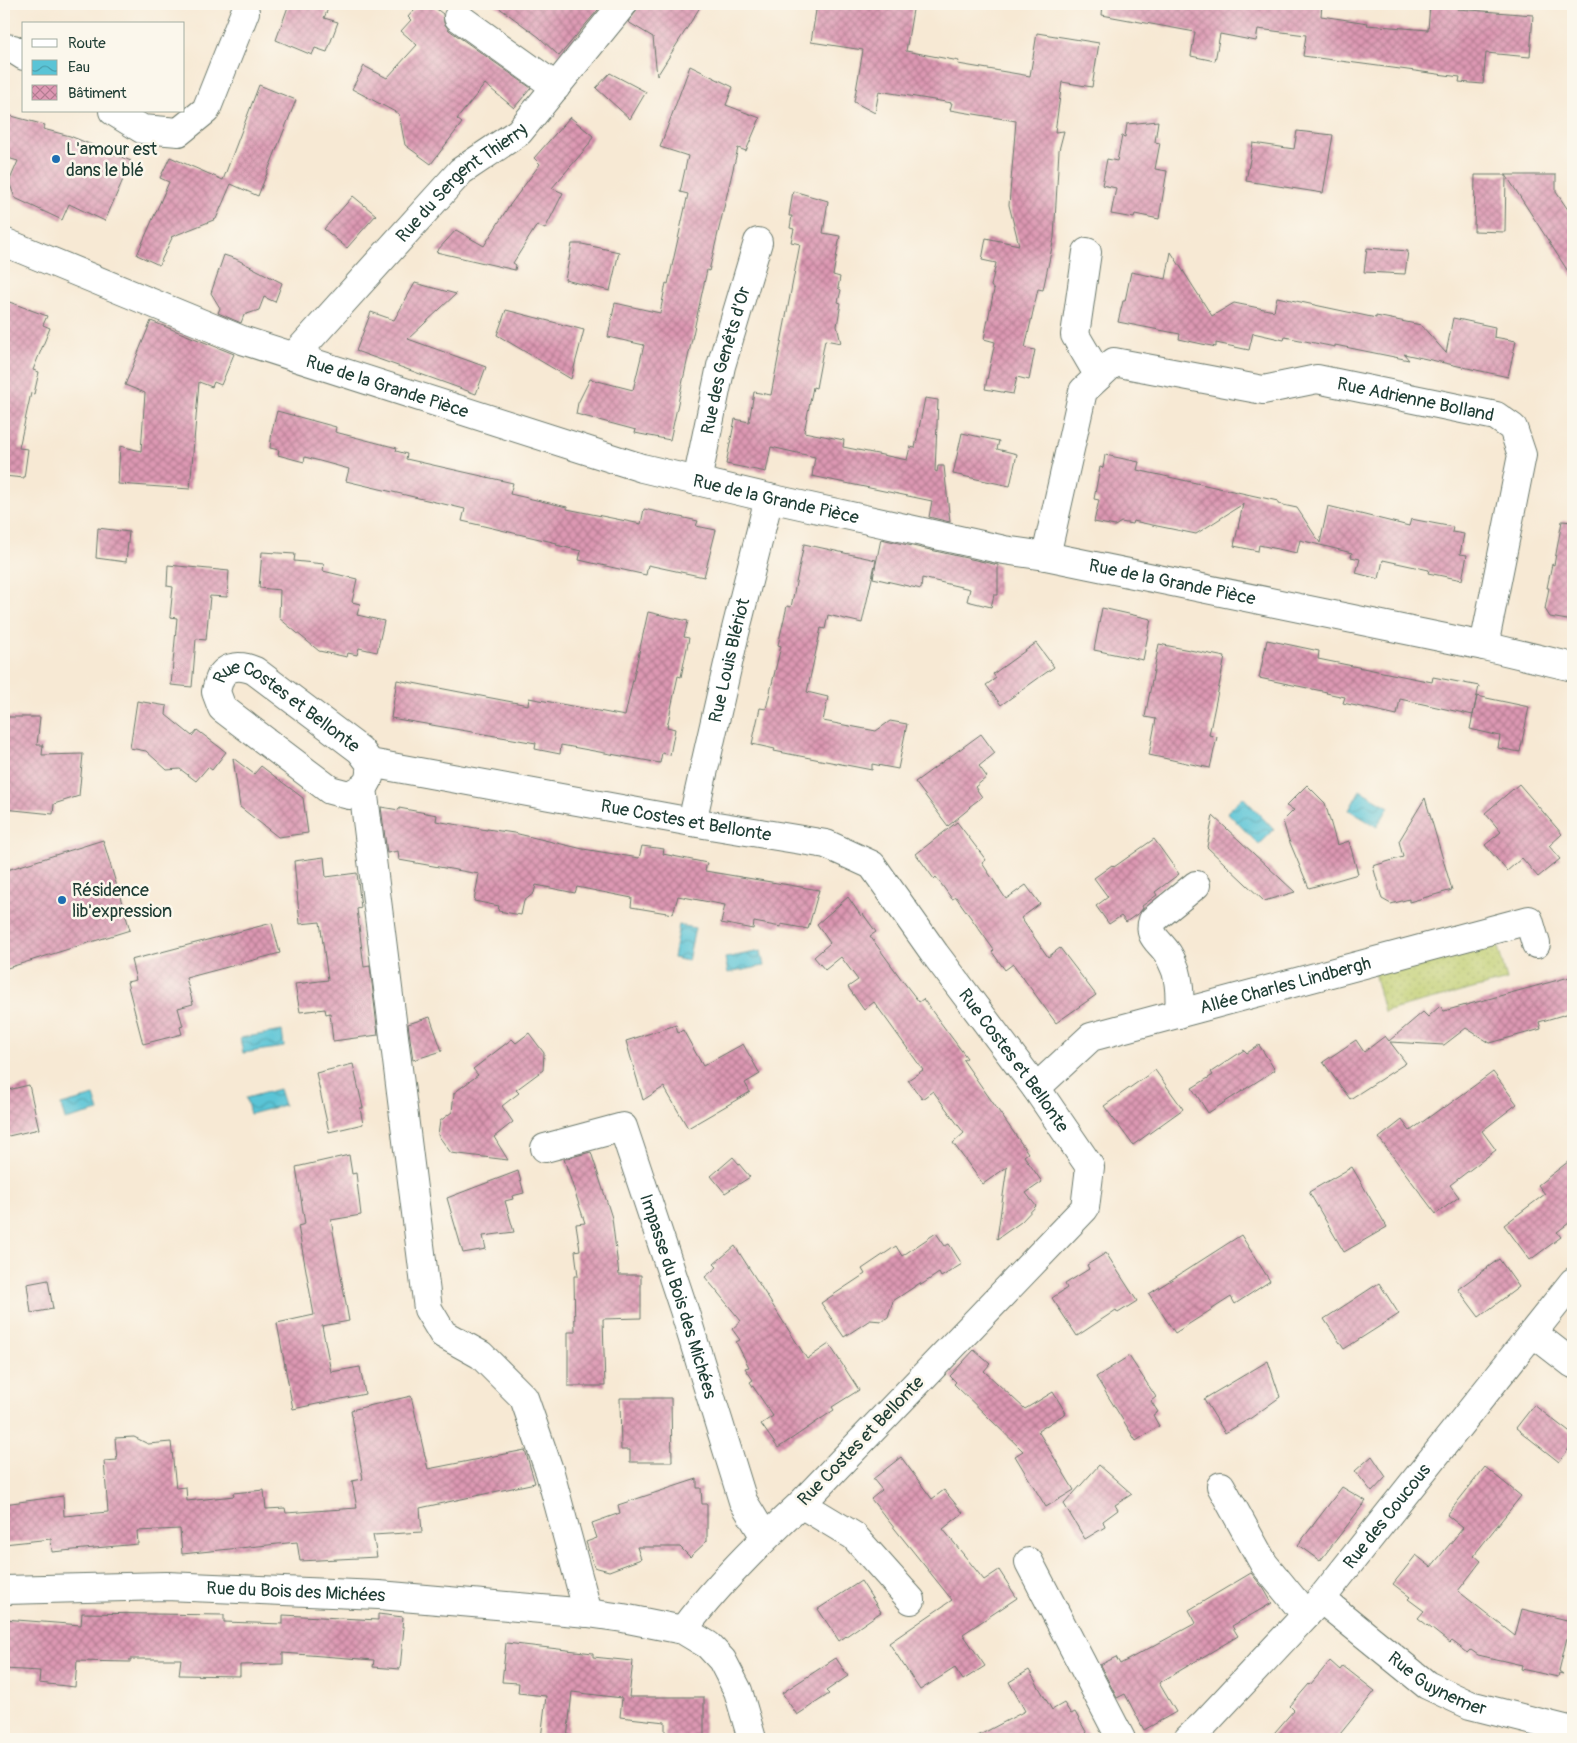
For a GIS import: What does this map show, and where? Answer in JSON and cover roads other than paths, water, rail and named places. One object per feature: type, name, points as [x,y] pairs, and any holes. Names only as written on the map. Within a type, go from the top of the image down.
[{"type":"street","name":"Rue du Sergent Thierry","points":[[294,356],[460,171],[519,132],[623,4]]},
{"type":"street","points":[[115,112],[142,129],[179,132],[206,110],[245,12]]},
{"type":"street","points":[[458,17],[556,87]]},
{"type":"street","points":[[4,48],[13,49],[22,55]]},
{"type":"street","name":"Rue de la Grande Pièce","points":[[4,242],[242,340],[642,468],[1004,550],[1046,556],[1484,646],[1573,668]]},
{"type":"street","name":"Rue des Genêts d'Or","points":[[697,481],[721,366],[758,242]]},
{"type":"street","points":[[1087,252],[1075,335],[1099,376]]},
{"type":"street","name":"Rue Adrienne Bolland","points":[[1046,556],[1083,391],[1114,362],[1263,390],[1318,379],[1496,416],[1512,428],[1522,455],[1484,646]]},
{"type":"street","name":"Rue Louis Blériot","points":[[692,822],[734,633],[769,498]]},
{"type":"street","name":"Rue Costes et Bellonte","points":[[366,775],[349,795],[330,790],[222,708],[216,692],[222,675],[232,668],[246,667],[255,671],[360,750],[366,775],[406,1140],[428,1309],[443,1334],[481,1354],[524,1398],[550,1473],[588,1613]]},
{"type":"street","name":"Rue Costes et Bellonte","points":[[366,775],[692,822],[826,844],[872,865],[935,954],[1036,1088],[1090,1167],[1085,1208],[801,1504],[765,1537],[683,1630]]},
{"type":"street","points":[[1179,1014],[1180,994],[1176,972],[1167,952],[1154,937],[1151,927],[1153,920],[1196,885]]},
{"type":"street","name":"Allée Charles Lindbergh","points":[[1036,1088],[1092,1037],[1528,920],[1536,944]]},
{"type":"street","name":"Impasse du Bois des Michées","points":[[545,1148],[623,1127],[684,1310],[743,1501],[765,1537]]},
{"type":"street","name":"Rue des Coucous","points":[[1188,1739],[1314,1607],[1573,1282]]},
{"type":"street","points":[[1533,1333],[1573,1364]]},
{"type":"street","name":"Rue Guynemer","points":[[1220,1486],[1264,1564],[1314,1607],[1427,1685],[1470,1705],[1573,1730]]},
{"type":"street","points":[[801,1504],[854,1536],[911,1600]]},
{"type":"street","points":[[1029,1562],[1121,1739]]},
{"type":"street","name":"Rue du Bois des Michées","points":[[4,1590],[166,1586],[378,1595],[588,1613],[683,1630],[708,1645],[722,1660],[738,1690],[752,1739]]},
{"type":"water","points":[[1360,790],[1389,807],[1377,827],[1349,810]]},
{"type":"water","points":[[1243,797],[1274,830],[1259,845],[1227,812]]},
{"type":"water","points":[[679,925],[695,928],[688,961],[673,958]]},
{"type":"water","points":[[761,951],[764,966],[728,973],[725,958]]},
{"type":"water","points":[[282,1031],[284,1047],[243,1053],[240,1038]]},
{"type":"water","points":[[279,1089],[284,1105],[250,1114],[246,1098]]},
{"type":"water","points":[[94,1096],[99,1111],[65,1120],[61,1105]]},
{"type":"place","name":"L'amour est dans le blé","points":[[56,159]]},
{"type":"place","name":"Résidence lib'expression","points":[[62,900]]}]
